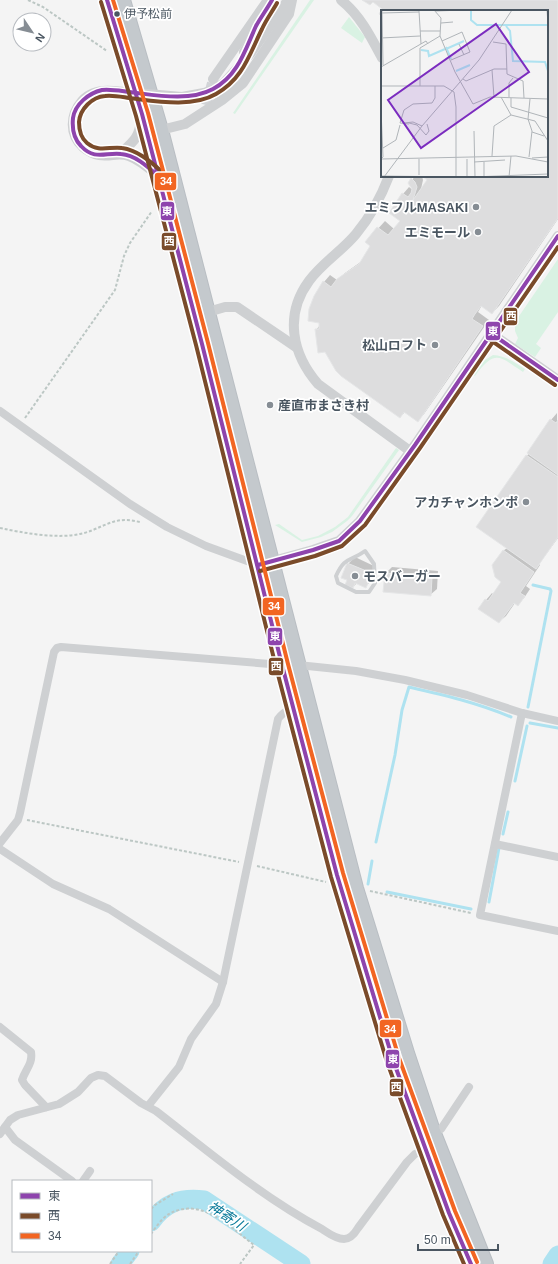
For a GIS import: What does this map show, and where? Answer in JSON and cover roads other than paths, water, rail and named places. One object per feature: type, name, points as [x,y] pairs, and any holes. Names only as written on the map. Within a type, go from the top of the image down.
[{"type":"highway","points":[[107,0],[142,114],[202,344],[265,564],[298,665],[356,888],[432,1141],[449,1212],[471,1264]]},
{"type":"highway","points":[[123,0],[162,130],[208,312],[265,564],[282,665],[340,885],[393,1060],[432,1141],[486,1264]]},
{"type":"street","points":[[213,79],[268,0]]},
{"type":"street","points":[[251,40],[255,28],[272,0]]},
{"type":"street","points":[[240,64],[251,40],[281,0]]},
{"type":"street","points":[[142,114],[140,132],[132,143],[121,153],[109,156],[98,155],[89,152],[75,138],[72,123],[75,110],[94,92],[104,90],[182,97],[204,93],[213,90],[224,83],[250,54],[288,0]]},
{"type":"street","points":[[162,130],[185,124],[204,109],[222,100],[243,83],[289,14],[292,0]]},
{"type":"street","points":[[341,0],[366,28],[381,56]]},
{"type":"street","points":[[121,153],[147,166],[157,175]]},
{"type":"street","points":[[389,177],[378,202],[365,223],[347,244],[309,281],[297,306],[294,321],[294,332],[296,347],[304,367],[318,384],[410,451]]},
{"type":"street","points":[[0,411],[130,504],[167,527],[206,546],[265,564],[313,550],[340,541],[368,511],[492,334],[558,236]]},
{"type":"street","points":[[208,312],[225,307],[237,307],[296,347]]},
{"type":"street","points":[[492,334],[558,380]]},
{"type":"street","points":[[0,843],[18,819],[30,775],[54,652],[57,648],[61,647],[282,665],[298,665],[356,671],[406,680],[467,695],[522,713],[558,721]]},
{"type":"street","points":[[148,1106],[179,1067],[192,1039],[216,1004],[223,982],[278,719],[282,713],[308,704]]},
{"type":"street","points":[[522,713],[480,915],[558,931]]},
{"type":"street","points":[[495,844],[558,857]]},
{"type":"street","points":[[0,849],[52,884],[109,909],[223,982]]},
{"type":"street","points":[[0,1027],[31,1052],[32,1058],[22,1080],[46,1107]]},
{"type":"street","points":[[71,1180],[3,1131],[10,1120],[18,1115],[59,1104],[78,1092],[91,1078],[98,1075],[104,1076],[148,1106],[269,1197],[306,1221],[338,1238],[346,1239],[358,1228],[407,1162],[432,1141],[468,1087]]},
{"type":"street","points":[[84,1180],[90,1171]]},
{"type":"lane","points":[[364,551],[374,564],[375,583],[369,592],[356,592],[338,583],[336,576],[345,561],[358,556],[364,551]]},
{"type":"waterway","points":[[528,707],[551,591],[550,589],[533,585]]},
{"type":"waterway","points":[[376,842],[395,755],[402,710],[409,687],[473,703],[511,717]]},
{"type":"waterway","points":[[530,723],[558,728]]},
{"type":"waterway","points":[[515,781],[527,726]]},
{"type":"waterway","points":[[503,834],[508,812]]},
{"type":"waterway","points":[[489,902],[499,848]]},
{"type":"waterway","points":[[368,884],[372,861]]},
{"type":"waterway","points":[[387,892],[471,909]]},
{"type":"waterway","name":"神寄川","points":[[152,1221],[162,1210],[174,1203],[195,1199],[204,1200],[301,1264]]},
{"type":"waterway","name":"神寄川","points":[[120,1264],[129,1252]]},
{"type":"waterway","points":[[552,1264],[558,1255]]},
{"type":"tunnel","points":[[206,105],[212,83]]},
{"type":"place","name":"伊予松前","points":[[117,14]]},
{"type":"place","name":"エミフルMASAKI","points":[[476,207]]},
{"type":"place","name":"エミモール","points":[[478,232]]},
{"type":"place","name":"松山ロフト","points":[[435,345]]},
{"type":"place","name":"産直市まさき村","points":[[270,405]]},
{"type":"place","name":"アカチャンホンポ","points":[[526,502]]},
{"type":"place","name":"モスバーガー","points":[[355,576]]}]
